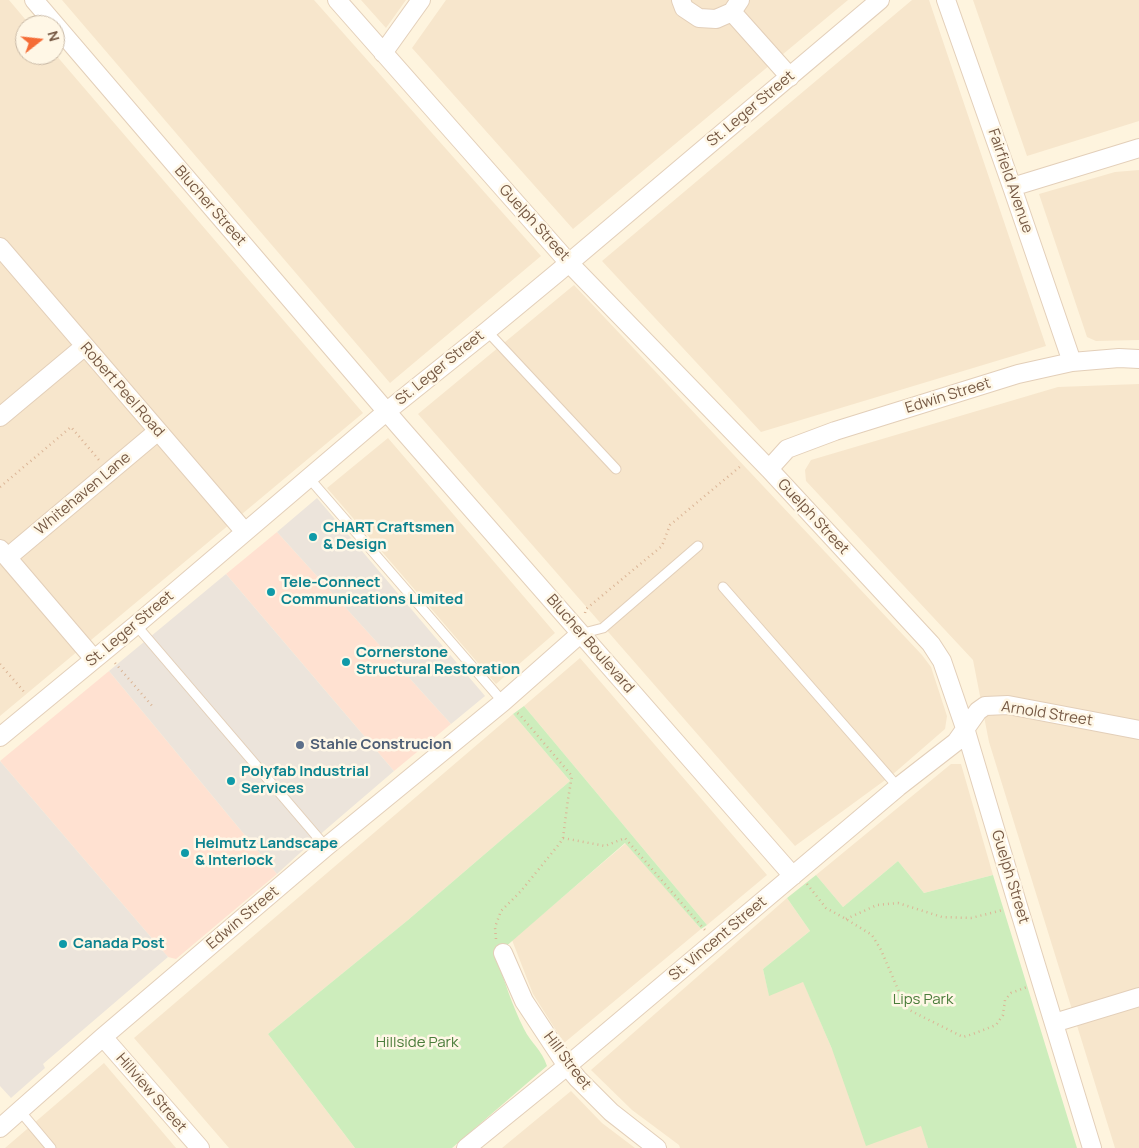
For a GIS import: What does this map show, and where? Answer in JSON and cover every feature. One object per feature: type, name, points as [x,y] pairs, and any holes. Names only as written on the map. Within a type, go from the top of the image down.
[{"type":"street","name":"Blucher Street","points":[[34,0],[386,412]]},
{"type":"street","name":"Guelph Street","points":[[337,0],[569,263],[769,469],[930,644],[942,661],[965,728],[1092,1148]]},
{"type":"street","points":[[383,53],[421,0]]},
{"type":"street","points":[[681,0],[684,8],[699,18],[716,19],[736,6],[790,77]]},
{"type":"street","name":"St. Leger Street","points":[[0,737],[136,625],[386,412],[488,331],[880,0]]},
{"type":"street","name":"Fairfield Avenue","points":[[946,0],[1072,362]]},
{"type":"street","points":[[1012,187],[1036,178],[1139,148]]},
{"type":"street","name":"Robert Peel Road","points":[[3,256],[85,346],[244,532]]},
{"type":"street","points":[[0,417],[85,346]]},
{"type":"street","name":"Edwin Street","points":[[769,469],[787,449],[835,431],[1018,374],[1072,362],[1103,359],[1139,359]]},
{"type":"street","name":"Blucher Boulevard","points":[[386,412],[793,876]]},
{"type":"street","name":"Whitehaven Lane","points":[[4,553],[109,472],[158,431]]},
{"type":"street","points":[[4,553],[99,655]]},
{"type":"street","name":"Edwin Street","points":[[0,1128],[103,1037],[326,848],[503,702],[580,634]]},
{"type":"street","name":"Arnold Street","points":[[965,728],[978,711],[985,706],[1008,705],[1139,730]]},
{"type":"street","name":"St. Vincent Street","points":[[466,1148],[568,1066],[898,788],[956,742],[965,728]]},
{"type":"street","name":"Hill Street","points":[[503,953],[524,1001],[582,1084],[611,1112],[656,1148]]},
{"type":"street","points":[[1054,1023],[1139,997]]},
{"type":"street","name":"Hillview Street","points":[[103,1037],[200,1148]]},
{"type":"lane","points":[[488,331],[616,469]]},
{"type":"lane","points":[[309,478],[503,702]]},
{"type":"lane","points":[[580,634],[603,628],[698,546]]},
{"type":"lane","points":[[723,587],[898,788]]},
{"type":"lane","points":[[136,625],[326,848]]},
{"type":"lane","points":[[20,1111],[52,1148]]},
{"type":"path","points":[[0,487],[71,427],[109,472]]},
{"type":"path","points":[[580,634],[586,609],[662,546],[670,526],[744,464]]},
{"type":"path","points":[[99,655],[154,708]]},
{"type":"path","points":[[0,664],[37,706]]},
{"type":"path","points":[[503,702],[520,714],[572,776],[563,838],[521,891],[501,911],[496,927],[496,943],[503,953]]},
{"type":"path","points":[[563,838],[605,846],[625,838],[705,930]]},
{"type":"path","points":[[793,876],[808,885],[826,908],[872,935],[881,950],[906,1008],[963,1037],[996,1025],[1003,1014],[1005,1000],[1011,993],[1029,986]]},
{"type":"path","points":[[846,919],[877,905],[898,904],[942,917],[971,918],[1006,909]]},
{"type":"shaded area","points":[[0,0],[9,0],[22,15],[15,15],[15,65],[64,65],[363,413],[0,716]]},
{"type":"shaded area","points":[[62,0],[314,0],[541,256],[390,383]]},
{"type":"shaded area","points":[[361,0],[406,0],[386,28]]},
{"type":"shaded area","points":[[446,0],[848,0],[573,229],[412,48]]},
{"type":"shaded area","points":[[912,0],[929,0],[1046,346],[761,432],[602,261]]},
{"type":"shaded area","points":[[973,0],[1139,0],[1139,121],[1027,156]]},
{"type":"shaded area","points":[[1139,170],[1139,340],[1096,341],[1087,337],[1039,194],[1115,172]]},
{"type":"shaded area","points":[[574,285],[922,655],[931,667],[947,716],[945,729],[892,775],[795,846],[418,414]]},
{"type":"shaded area","points":[[1139,384],[1139,1148],[1115,1148],[989,742],[973,660],[806,481],[805,470],[811,460],[1058,387]]},
{"type":"shaded area","points":[[388,438],[555,633],[496,684],[327,488]]},
{"type":"shaded area","points":[[317,498],[485,696],[451,724],[277,532]]},
{"type":"shaded area","points":[[277,532],[451,724],[394,771],[226,574]]},
{"type":"shaded area","points":[[226,574],[394,771],[277,874],[109,671]]},
{"type":"shaded area","points":[[580,658],[767,875],[707,925],[524,706]]},
{"type":"shaded area","points":[[109,671],[277,874],[176,959],[168,957],[0,761]]},
{"type":"shaded area","points":[[513,714],[570,781],[408,920],[268,1034],[355,1148],[229,1148],[134,1038]]},
{"type":"shaded area","points":[[0,761],[168,957],[43,1064],[45,1068],[11,1098],[0,1086]]},
{"type":"shaded area","points":[[951,764],[961,764],[993,875],[924,893],[898,861],[843,907],[816,875]]},
{"type":"shaded area","points":[[626,843],[701,929],[564,1043],[533,994],[512,940]]},
{"type":"shaded area","points":[[787,898],[810,931],[763,969],[769,995],[803,981],[832,1049],[922,1126],[928,1148],[680,1148],[679,1145],[632,1110],[591,1070]]},
{"type":"shaded area","points":[[104,1063],[176,1148],[5,1148]]},
{"type":"shaded area","points":[[571,1091],[602,1123],[635,1148],[502,1148]]},
{"type":"green space","name":"Hillside Park","points":[[524,706],[707,925],[701,929],[625,843],[496,955],[508,992],[520,1020],[547,1066],[452,1148],[355,1148],[268,1034],[408,920],[570,781],[513,714]]},
{"type":"green space","name":"Lips Park","points":[[898,861],[924,893],[993,875],[1077,1148],[928,1148],[921,1126],[866,1146],[832,1049],[803,982],[769,996],[763,969],[810,931],[787,898],[816,875],[843,907]]},
{"type":"place","name":"CHART Craftsmen & Design","points":[[313,537]]},
{"type":"place","name":"Tele-Connect Communications Limited","points":[[271,592]]},
{"type":"place","name":"Cornerstone Structural Restoration","points":[[346,662]]},
{"type":"place","name":"Stahle Construcion","points":[[300,745]]},
{"type":"place","name":"Polyfab Industrial Services","points":[[231,781]]},
{"type":"place","name":"Helmutz Landscape & Interlock","points":[[185,853]]},
{"type":"place","name":"Canada Post","points":[[63,944]]}]
